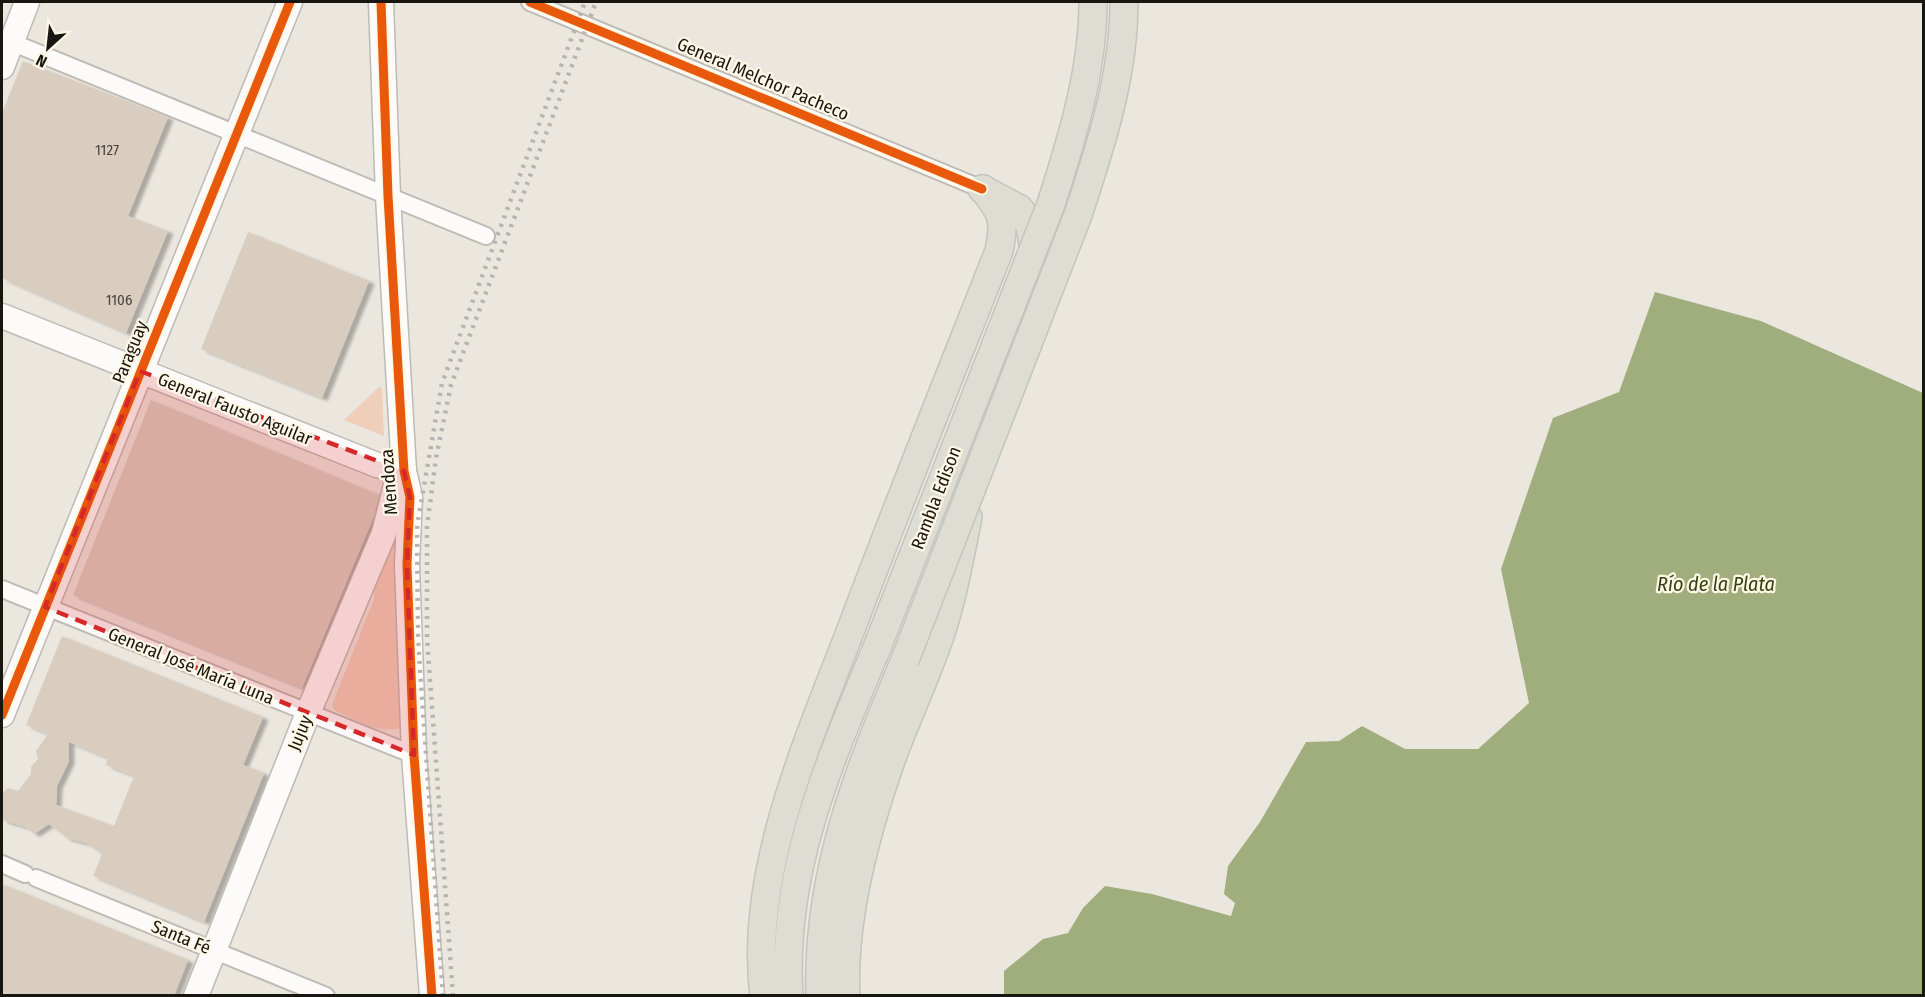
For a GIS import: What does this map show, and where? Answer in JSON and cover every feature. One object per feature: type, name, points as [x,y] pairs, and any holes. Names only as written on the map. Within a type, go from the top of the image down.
[{"type":"main road","name":"Rambla Edison","points":[[789,996],[787,944],[806,834],[820,786],[876,650],[1050,204],[1074,132],[1087,72],[1093,2]]},
{"type":"main road","name":"Rambla Edison","points":[[820,996],[825,914],[836,848],[850,796],[1078,214],[1102,142],[1118,76],[1124,2]]},
{"type":"main road","points":[[764,996],[766,911],[772,865],[789,795],[884,542],[999,251],[1004,227],[1000,209],[982,189]]},
{"type":"main road","points":[[846,996],[849,936],[859,872],[873,817],[893,756],[940,638],[955,589],[968,515],[1035,257],[1030,226],[1020,208],[982,189]]},
{"type":"street","points":[[2,67],[6,40],[27,2]]},
{"type":"street","name":"Paraguay","points":[[2,715],[290,2]]},
{"type":"street","name":"Mendoza","points":[[381,2],[388,196],[404,471],[410,497],[407,576],[414,755],[432,996]]},
{"type":"street","name":"General Melchor Pacheco","points":[[530,2],[982,189]]},
{"type":"street","points":[[6,40],[486,236]]},
{"type":"street","name":"General Fausto Aguilar","points":[[2,316],[377,465],[404,471]]},
{"type":"street","name":"Jujuy","points":[[196,996],[308,713],[384,533],[396,485],[404,471]]},
{"type":"street","name":"General José María Luna","points":[[2,589],[414,755]]},
{"type":"street","name":"Santa Fé","points":[[2,864],[326,996]]},
{"type":"highlighted area","points":[[140,371],[404,471],[410,497],[407,565],[414,755],[45,607]]},
{"type":"shaded area","points":[[379,387],[382,388],[384,436],[344,420]]},
{"type":"shaded area","points":[[392,534],[397,540],[402,727],[385,729],[359,722],[334,710],[332,705],[374,599],[374,579]]},
{"type":"water","name":"Río de la Plata","points":[[1655,292],[1761,321],[1923,393],[1923,995],[1004,995],[1004,971],[1043,939],[1068,933],[1083,908],[1105,886],[1152,894],[1231,916],[1235,903],[1224,894],[1228,866],[1260,822],[1306,742],[1339,741],[1362,726],[1405,749],[1478,749],[1529,703],[1501,569],[1553,418],[1619,392]]},
{"type":"building","points":[[23,61],[168,117],[128,216],[168,231],[126,333],[2,278],[2,113]]},
{"type":"building","points":[[248,232],[369,281],[322,398],[201,349]]},
{"type":"building","points":[[151,400],[379,495],[374,516],[302,688],[73,595]]},
{"type":"building","points":[[62,636],[263,717],[243,765],[264,773],[204,922],[93,876],[102,854],[86,843],[67,838],[49,824],[34,834],[26,827],[2,820],[2,793],[8,788],[18,791],[31,774],[31,767],[38,759],[36,751],[48,734],[26,725]],"holes":[[[69,742],[108,758],[106,765],[134,776],[114,826],[56,805],[57,786],[69,761]]]},
{"type":"building","points":[[2,884],[188,960],[174,996],[2,996]]},
{"type":"railway","points":[[443,996],[418,640],[417,526],[442,383],[585,2]]},
{"type":"railway","points":[[453,996],[427,638],[427,526],[436,458],[451,385],[596,2]]},
{"type":"cycle path","points":[[2,715],[290,2]]},
{"type":"cycle path","points":[[381,2],[388,196],[404,471],[410,497],[407,565],[414,755],[432,996]]},
{"type":"cycle path","points":[[530,2],[982,189]]}]
